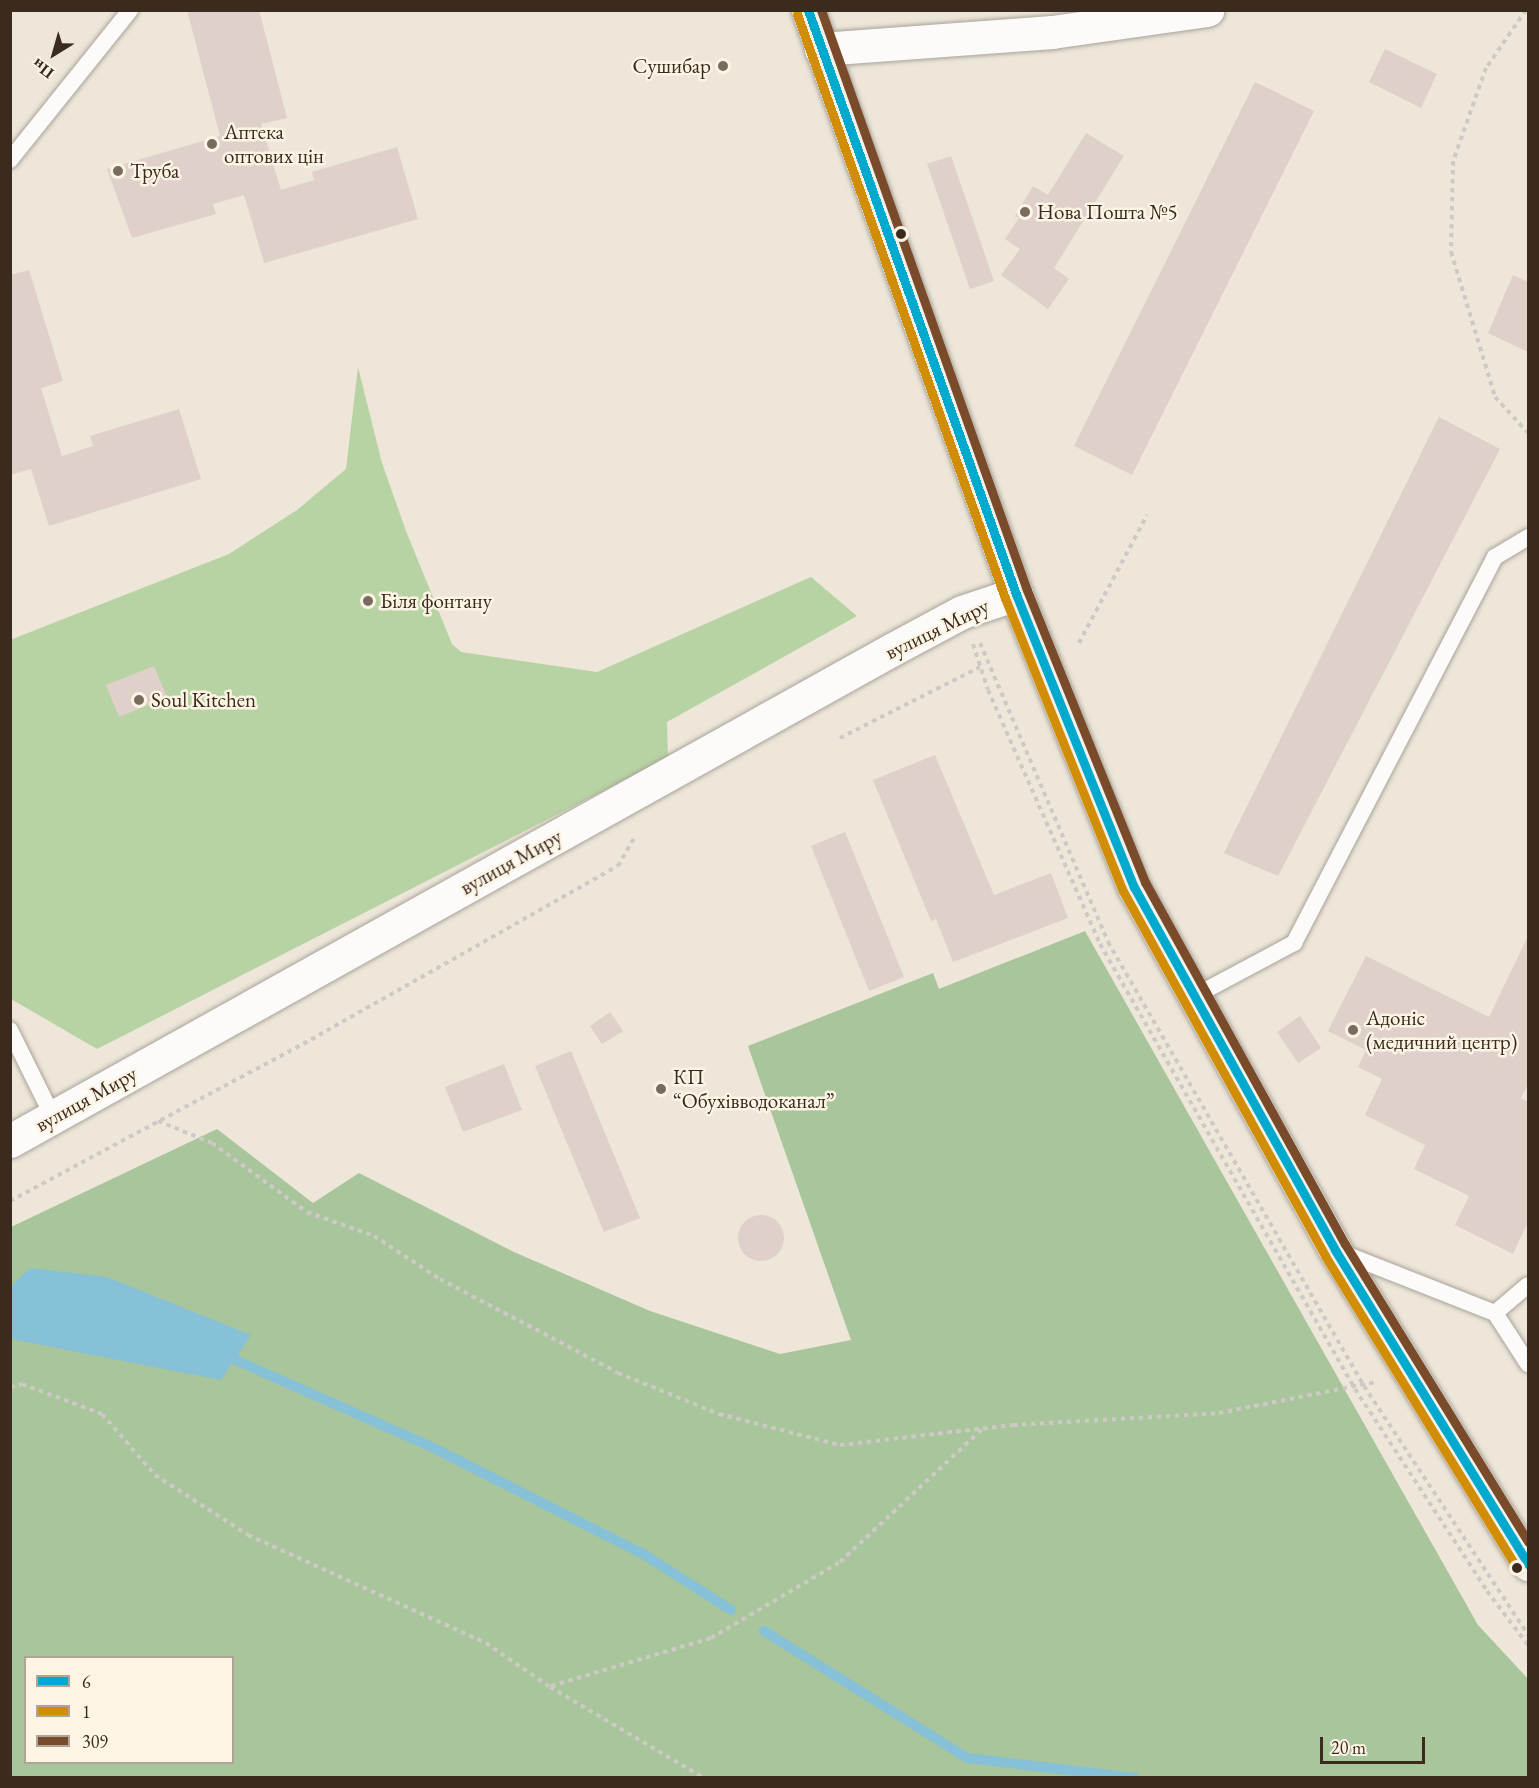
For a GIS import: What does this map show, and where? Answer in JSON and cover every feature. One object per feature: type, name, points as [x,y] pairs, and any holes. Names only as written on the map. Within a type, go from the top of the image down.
[{"type":"main road","points":[[808,10],[1016,594],[1134,887],[1335,1250],[1528,1564]]},
{"type":"street","points":[[821,49],[1052,32],[1207,10]]},
{"type":"street","name":"вулиця Миру","points":[[10,1141],[962,612],[1016,594]]},
{"type":"lane","points":[[10,160],[130,10]]},
{"type":"lane","points":[[1193,997],[1293,943],[1495,557],[1528,537]]},
{"type":"lane","points":[[10,1030],[53,1117]]},
{"type":"lane","points":[[1335,1250],[1495,1313],[1528,1364]]},
{"type":"lane","points":[[1495,1313],[1528,1285]]},
{"type":"path","points":[[1526,10],[1486,68],[1453,160],[1450,252],[1495,397],[1528,433]]},
{"type":"path","points":[[1079,643],[1147,515]]},
{"type":"path","points":[[962,612],[980,667],[1100,944],[1355,1389],[1487,1591],[1528,1644]]},
{"type":"path","points":[[840,738],[980,667]]},
{"type":"path","points":[[10,1201],[319,1035],[618,866],[631,838],[641,832]]},
{"type":"path","points":[[158,1121],[212,1143],[307,1212],[374,1236],[440,1279],[618,1373],[719,1414],[840,1445],[982,1428],[1219,1413],[1355,1389]]},
{"type":"path","points":[[10,1387],[22,1384],[102,1414],[155,1475],[248,1535],[486,1643],[550,1687],[704,1778]]},
{"type":"path","points":[[550,1687],[711,1638],[840,1562],[982,1428]]},
{"type":"green space","points":[[358,367],[382,463],[406,531],[452,644],[461,652],[597,672],[811,577],[857,616],[667,722],[668,758],[97,1049],[11,999],[10,640],[229,554],[297,510],[346,469]]},
{"type":"green space","points":[[1085,931],[1478,1625],[1528,1679],[1528,1777],[11,1778],[11,1227],[217,1129],[313,1203],[359,1173],[514,1252],[650,1311],[780,1354],[851,1340],[748,1046],[933,973],[939,989]]},
{"type":"water","points":[[30,1268],[107,1277],[251,1335],[221,1380],[11,1339],[11,1286]]},
{"type":"building","points":[[187,10],[259,10],[287,118],[261,124],[281,190],[314,180],[312,172],[397,147],[418,219],[264,263],[244,195],[213,204],[216,214],[132,238],[107,169],[220,136]]},
{"type":"building","points":[[1385,49],[1437,74],[1421,108],[1369,82]]},
{"type":"building","points":[[1255,82],[1314,111],[1132,475],[1074,446]]},
{"type":"building","points":[[1086,133],[1124,156],[1054,268],[1069,279],[1048,309],[1001,275],[1020,249],[1005,239],[1019,218],[1015,216],[1033,186],[1048,195]]},
{"type":"building","points":[[951,156],[994,281],[970,289],[927,164]]},
{"type":"building","points":[[29,270],[63,381],[41,388],[62,456],[93,446],[90,436],[179,409],[201,479],[49,526],[31,469],[10,475],[10,275]]},
{"type":"building","points":[[1513,275],[1528,282],[1528,352],[1488,333]]},
{"type":"building","points":[[1439,417],[1500,449],[1278,876],[1224,853]]},
{"type":"building","points":[[154,666],[167,697],[119,717],[106,685]]},
{"type":"building","points":[[935,755],[994,895],[1051,873],[1068,918],[953,962],[936,919],[931,921],[873,780]]},
{"type":"building","points":[[845,832],[904,977],[869,991],[811,846]]},
{"type":"building","points":[[1528,936],[1528,1084],[1521,1098],[1528,1102],[1528,1222],[1513,1254],[1455,1225],[1469,1196],[1414,1169],[1425,1145],[1365,1115],[1382,1079],[1358,1067],[1366,1050],[1328,1031],[1366,956],[1489,1017]]},
{"type":"building","points":[[610,1012],[623,1031],[602,1044],[590,1026]]},
{"type":"building","points":[[1300,1016],[1321,1048],[1298,1063],[1277,1032]]},
{"type":"building","points":[[571,1051],[640,1218],[604,1232],[535,1066]]},
{"type":"building","points":[[504,1064],[522,1110],[463,1132],[445,1087]]},
{"type":"building","points":[[761,1215],[777,1222],[784,1238],[777,1254],[761,1261],[745,1254],[738,1238],[745,1222]]},
{"type":"waterway","points":[[222,1354],[430,1446],[645,1555],[731,1610]]},
{"type":"waterway","points":[[764,1631],[967,1758],[1135,1778]]},
{"type":"transit line","name":"6","points":[[808,10],[1016,594],[1134,887],[1335,1250],[1528,1564]]},
{"type":"transit line","name":"309","points":[[821,10],[1027,590],[1145,882],[1345,1244],[1528,1542]]},
{"type":"transit line","name":"1","points":[[797,14],[1005,598],[1123,891],[1325,1256],[1518,1570]]},
{"type":"place","name":"Сушибар","points":[[723,66]]},
{"type":"place","name":"Аптека оптових цін","points":[[212,144]]},
{"type":"place","name":"Труба","points":[[118,171]]},
{"type":"place","name":"Нова Пошта №5","points":[[1025,212]]},
{"type":"place","name":"Біля фонтану","points":[[368,601]]},
{"type":"place","name":"Soul Kitchen","points":[[139,700]]},
{"type":"place","name":"Адоніс (медичний центр)","points":[[1353,1030]]},
{"type":"place","name":"КП “Обухівводоканал”","points":[[661,1089]]}]
